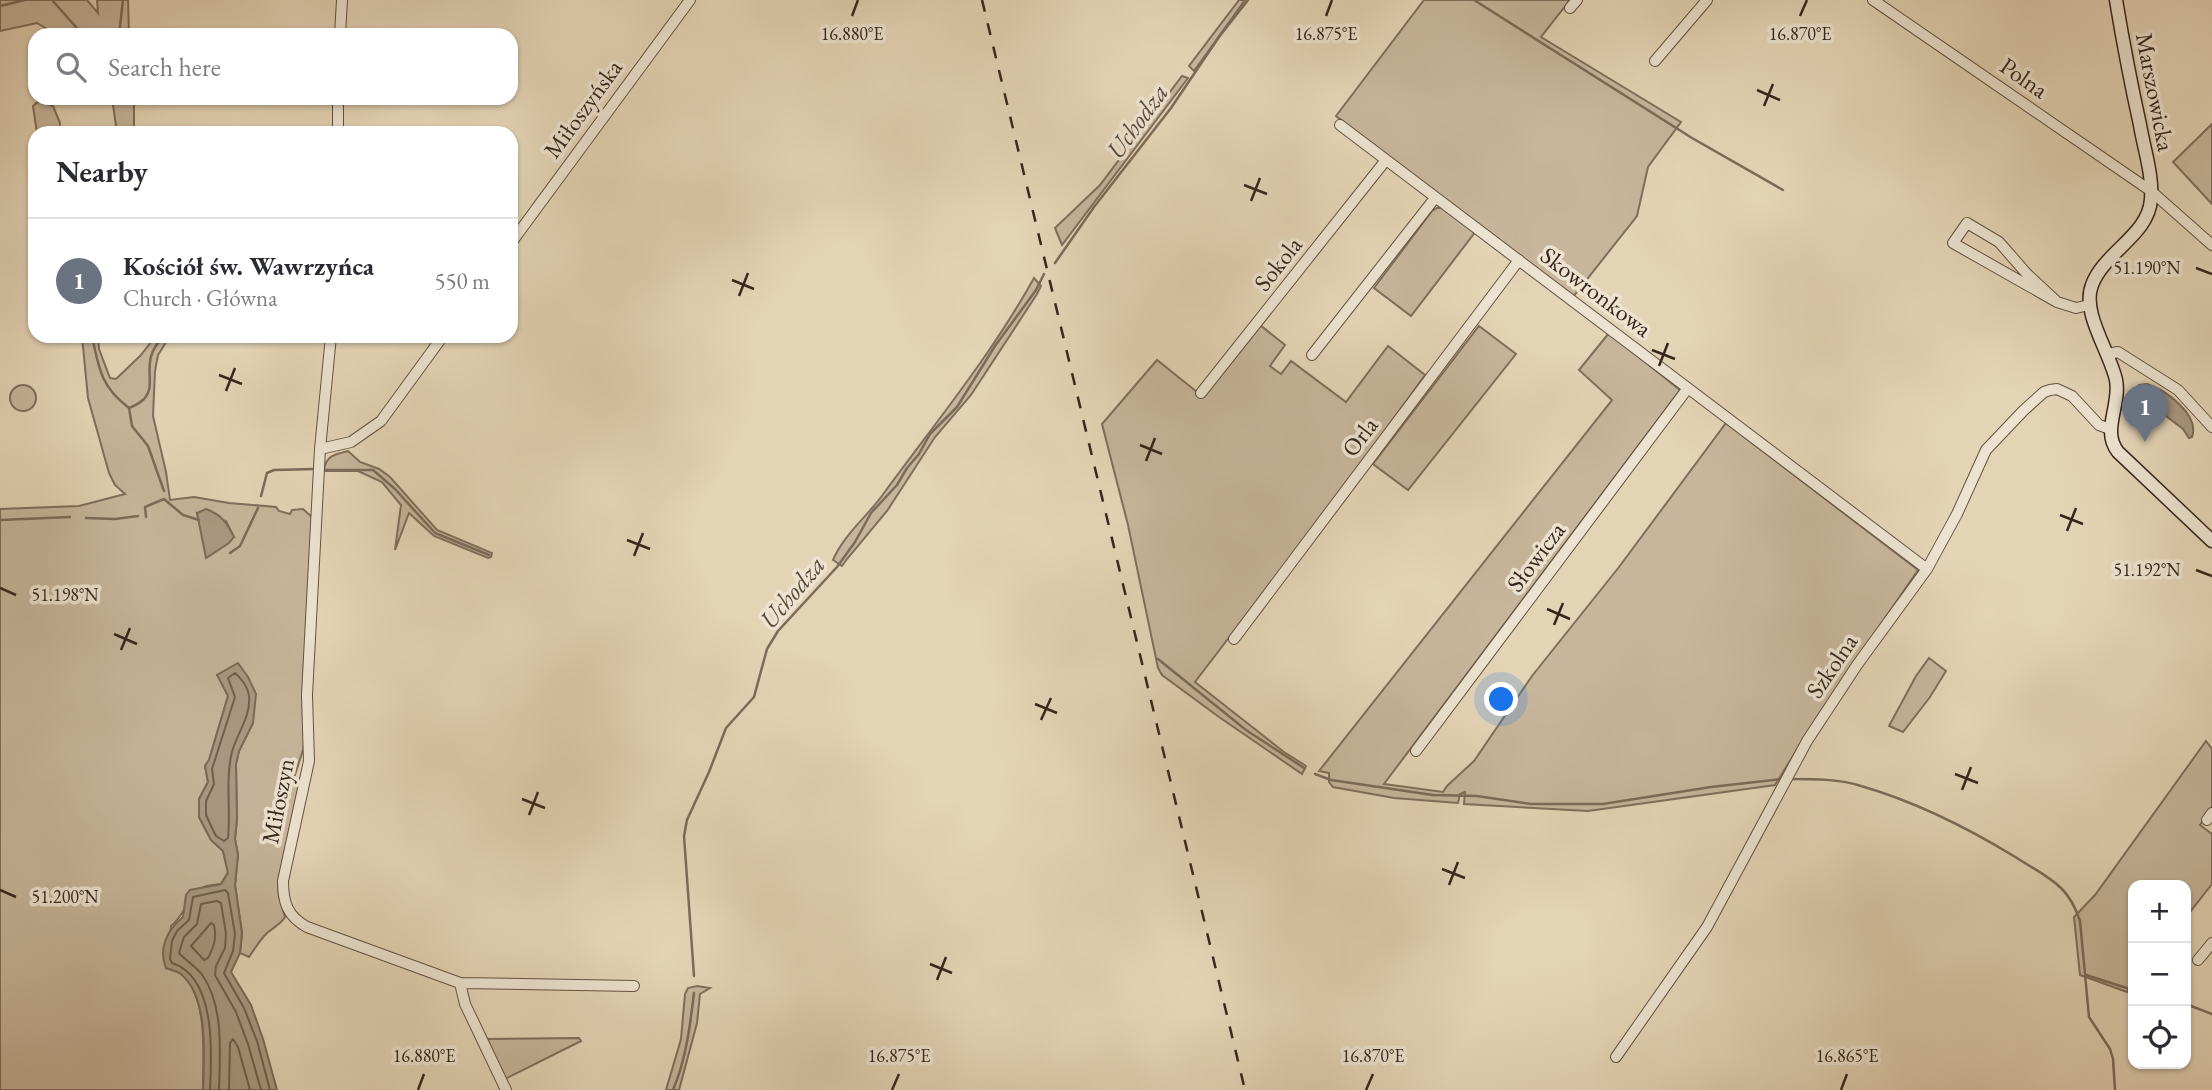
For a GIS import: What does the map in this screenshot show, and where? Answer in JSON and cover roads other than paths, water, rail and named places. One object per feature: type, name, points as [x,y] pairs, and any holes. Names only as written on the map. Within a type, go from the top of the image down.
[{"type":"street","points":[[340,28],[342,0]]},
{"type":"street","name":"Miłoszyńska","points":[[518,233],[690,0]]},
{"type":"street","points":[[1655,61],[1707,0]]},
{"type":"street","name":"Polna","points":[[1873,0],[2151,191],[2212,245]]},
{"type":"street","name":"Marszowicka","points":[[2116,0],[2151,191]]},
{"type":"street","points":[[338,105],[338,126]]},
{"type":"street","name":"Skowronkowa","points":[[1340,125],[1927,569]]},
{"type":"street","name":"Sokola","points":[[1202,393],[1386,160]]},
{"type":"street","points":[[2151,191],[2151,204],[2144,220],[2096,275],[2091,287],[2091,313],[2108,354],[2118,391],[2110,429],[2118,452],[2212,541]]},
{"type":"street","points":[[1312,355],[1435,198]]},
{"type":"street","points":[[2057,302],[2027,274],[1999,242],[1967,223],[1953,243],[2057,302],[2076,308],[2089,305]]},
{"type":"street","name":"Orla","points":[[1234,639],[1519,260]]},
{"type":"street","name":"Miłoszyn","points":[[330,343],[320,449],[307,695],[310,761],[283,881],[283,895],[288,911],[294,920],[307,927],[460,983],[634,986]]},
{"type":"street","points":[[320,449],[351,442],[381,421],[438,343]]},
{"type":"street","points":[[2108,354],[2119,352],[2178,390],[2212,427]]},
{"type":"street","name":"Słowicza","points":[[1416,751],[1688,388]]},
{"type":"street","name":"Szkolna","points":[[1616,1057],[1707,927],[1807,741],[1927,569],[1957,514],[1986,450],[2044,392],[2057,389],[2071,397],[2099,425],[2110,429]]},
{"type":"street","points":[[2198,960],[2212,943]]},
{"type":"street","points":[[460,983],[465,1004],[506,1090]]},
{"type":"water","points":[[2147,384],[2172,398],[2186,412],[2191,420],[2192,437],[2189,438],[2183,429],[2137,394],[2139,385]]},
{"type":"water","points":[[206,509],[223,520],[234,537],[206,558],[197,513]]},
{"type":"water","points":[[238,663],[256,694],[253,723],[239,751],[236,764],[235,839],[238,855],[235,885],[242,933],[240,953],[231,972],[251,1005],[277,1090],[203,1090],[201,1012],[190,984],[181,974],[166,968],[163,954],[168,934],[183,917],[186,895],[190,890],[221,884],[228,873],[223,851],[211,840],[199,817],[199,799],[208,782],[205,766],[228,696],[217,675]]},
{"type":"waterway","points":[[0,6],[25,0]]},
{"type":"waterway","points":[[52,0],[77,28]]},
{"type":"waterway","points":[[120,28],[123,0]]},
{"type":"waterway","name":"Uchodza","points":[[1055,263],[1248,0]]},
{"type":"waterway","points":[[1474,0],[1692,138],[1783,190]]},
{"type":"waterway","name":"Uchodza","points":[[694,976],[684,836],[687,820],[726,728],[754,697],[767,649],[778,631],[837,567],[871,513],[897,485],[930,434],[957,407],[1044,274]]},
{"type":"waterway","points":[[94,343],[99,368],[107,385],[129,408]]},
{"type":"waterway","points":[[158,343],[150,363],[148,393],[129,408],[132,426],[148,446],[164,491]]},
{"type":"waterway","points":[[261,496],[267,473],[274,470],[314,469]]},
{"type":"waterway","points":[[325,470],[373,470],[395,489],[435,533],[489,555]]},
{"type":"waterway","points":[[146,517],[145,507],[164,499],[183,515],[199,520]]},
{"type":"waterway","points":[[230,553],[240,546],[258,508]]},
{"type":"waterway","points":[[86,518],[115,519],[138,516]]},
{"type":"waterway","points":[[0,520],[70,517]]},
{"type":"waterway","points":[[1158,659],[1246,730],[1304,768]]},
{"type":"waterway","points":[[1315,774],[1331,780],[1433,795],[1477,796],[1531,804],[1603,804],[1782,779]]},
{"type":"waterway","points":[[1792,779],[1853,784],[1922,808],[1999,847],[2062,889],[2073,904],[2080,921],[2089,1017],[2110,1049],[2115,1090]]},
{"type":"waterway","points":[[2086,975],[2128,988]]},
{"type":"waterway","name":"Uchodza","points":[[673,1090],[684,1055],[694,993]]},
{"type":"waterway","points":[[2191,1006],[2212,1014]]},
{"type":"railway","points":[[982,0],[1245,1090]]},
{"type":"place","name":"Kościół św. Wawrzyńca","points":[[2145,442]]}]
